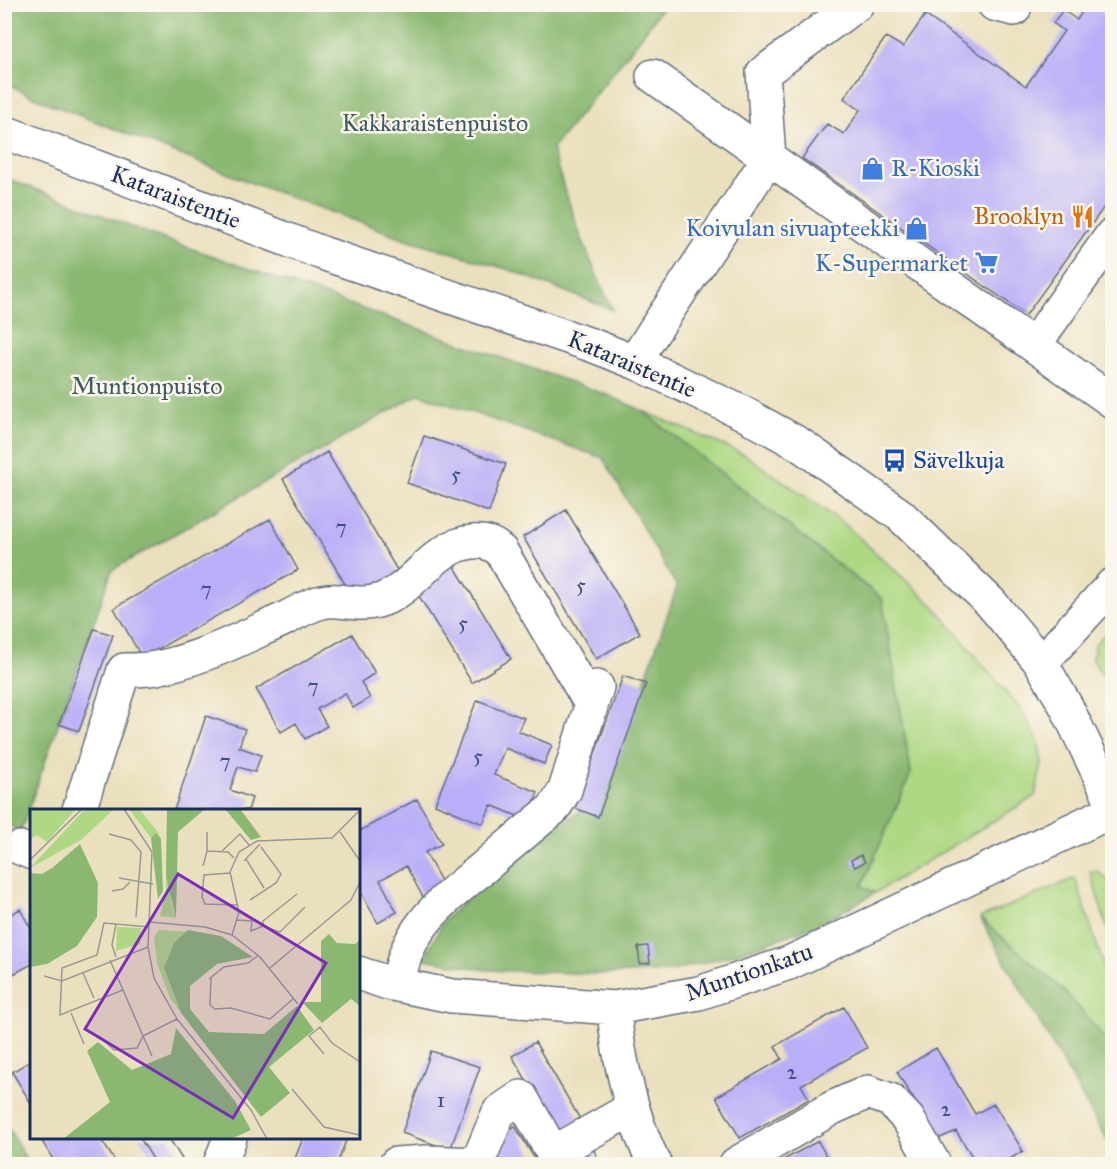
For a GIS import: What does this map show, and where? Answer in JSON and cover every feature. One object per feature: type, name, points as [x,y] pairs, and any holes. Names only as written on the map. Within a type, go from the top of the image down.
[{"type":"street","points":[[637,363],[642,349],[770,158],[763,73],[857,4]]},
{"type":"street","points":[[653,76],[1113,401]]},
{"type":"street","name":"Kataraistentie","points":[[4,132],[322,253],[594,346],[637,363],[741,412],[799,444],[900,515],[991,603],[1041,663],[1109,785]]},
{"type":"street","points":[[1034,345],[1113,235]]},
{"type":"street","points":[[79,809],[124,670],[154,669],[202,655],[323,601],[357,605],[379,601],[408,584],[442,552],[463,543],[493,544],[501,551],[594,695],[565,790],[554,807],[434,909],[416,934],[400,966],[399,985]]},
{"type":"street","points":[[1041,663],[1113,585]]},
{"type":"street","name":"Muntionkatu","points":[[360,974],[399,985],[452,996],[614,1008],[699,993],[789,963],[1113,811]]},
{"type":"street","points":[[614,1008],[615,1035],[633,1108],[655,1164]]},
{"type":"street","points":[[736,1164],[832,1108],[868,1092],[890,1100],[908,1119],[934,1164]]},
{"type":"street","points":[[396,1164],[426,1162],[477,1164],[499,1112],[520,1096],[553,1154],[633,1108]]},
{"type":"street","points":[[220,1164],[229,1139]]},
{"type":"green space","name":"Kakkaraistenpuisto","points":[[5,4],[664,5],[552,149],[579,231],[613,310],[507,269],[406,239],[257,185],[43,101],[5,83]]},
{"type":"green space","name":"Muntionpuisto","points":[[5,178],[150,234],[610,396],[641,410],[882,599],[911,773],[862,886],[875,893],[822,923],[742,952],[672,971],[603,974],[486,970],[424,959],[444,920],[530,841],[604,798],[677,587],[603,458],[419,394],[112,570],[21,831],[5,824]]},
{"type":"green space","points":[[641,410],[745,455],[842,522],[934,606],[1023,713],[1038,740],[1042,764],[1035,796],[875,893],[862,886],[911,773],[882,599]]},
{"type":"green space","points":[[1112,627],[1112,690],[1092,659],[1095,644]]},
{"type":"green space","points":[[1090,871],[1097,871],[1112,886],[1112,944]]},
{"type":"green space","points":[[1075,878],[1112,991],[1112,1046],[1064,991],[980,918]]},
{"type":"green space","points":[[980,918],[1064,991],[1112,1046],[1112,1149]]},
{"type":"green space","points":[[5,1122],[29,1164],[5,1164]]},
{"type":"building","points":[[1087,4],[1091,4],[1112,19],[1112,196],[1026,315],[802,158],[827,124],[844,134],[860,110],[844,98],[886,37],[903,47],[925,15],[1026,86],[1064,31],[1053,23],[1063,10],[1077,20]]},
{"type":"building","points":[[424,436],[506,464],[489,512],[407,483]]},
{"type":"building","points":[[327,452],[400,575],[355,601],[283,479]]},
{"type":"building","points":[[566,510],[640,633],[596,659],[523,537]]},
{"type":"building","points":[[270,519],[298,570],[142,658],[114,608]]},
{"type":"building","points":[[453,564],[511,659],[472,683],[414,588]]},
{"type":"building","points":[[94,629],[113,635],[79,731],[59,724]]},
{"type":"building","points":[[352,634],[375,673],[361,682],[370,698],[353,708],[345,693],[317,709],[327,726],[305,739],[296,723],[281,732],[256,689]]},
{"type":"building","points":[[623,676],[646,684],[598,817],[575,808]]},
{"type":"building","points":[[477,700],[524,718],[518,731],[552,745],[544,764],[505,748],[494,775],[538,792],[527,820],[491,805],[483,824],[435,804]]},
{"type":"building","points":[[206,716],[245,729],[239,747],[261,755],[255,772],[238,767],[230,790],[252,798],[248,809],[174,809]]},
{"type":"building","points":[[417,799],[442,844],[425,852],[445,888],[424,899],[406,866],[380,880],[397,912],[378,923],[360,891],[360,831]]},
{"type":"building","points":[[861,855],[865,862],[855,867],[851,860]]},
{"type":"building","points":[[20,909],[30,927],[30,965],[4,979],[4,918]]},
{"type":"building","points":[[648,946],[650,963],[640,964],[638,947]]},
{"type":"building","points":[[844,1007],[867,1048],[801,1085],[809,1099],[740,1138],[716,1097],[782,1059],[775,1046]]},
{"type":"building","points":[[535,1042],[580,1119],[557,1132],[512,1056]]},
{"type":"building","points":[[936,1048],[975,1114],[994,1104],[1023,1151],[1004,1164],[977,1164],[956,1131],[938,1139],[897,1072]]},
{"type":"building","points":[[431,1051],[480,1067],[450,1150],[402,1133]]},
{"type":"building","points":[[30,1061],[30,1102],[12,1072]]},
{"type":"building","points":[[515,1126],[538,1164],[496,1164],[488,1151],[493,1139]]},
{"type":"building","points":[[41,1139],[101,1139],[117,1164],[56,1164]]},
{"type":"building","points":[[141,1139],[170,1139],[185,1164],[156,1164]]},
{"type":"building","points":[[303,1139],[347,1139],[337,1164],[293,1164]]},
{"type":"building","points":[[818,1141],[829,1161],[822,1164],[776,1164]]},
{"type":"building","points":[[591,1145],[601,1164],[554,1164]]},
{"type":"place","name":"R-Kioski","points":[[873,168]]},
{"type":"place","name":"Brooklyn","points":[[1082,216]]},
{"type":"place","name":"Koivulan sivuapteekki","points":[[917,228]]},
{"type":"place","name":"K-Supermarket","points":[[986,263]]},
{"type":"place","name":"Sävelkuja","points":[[895,460]]}]
